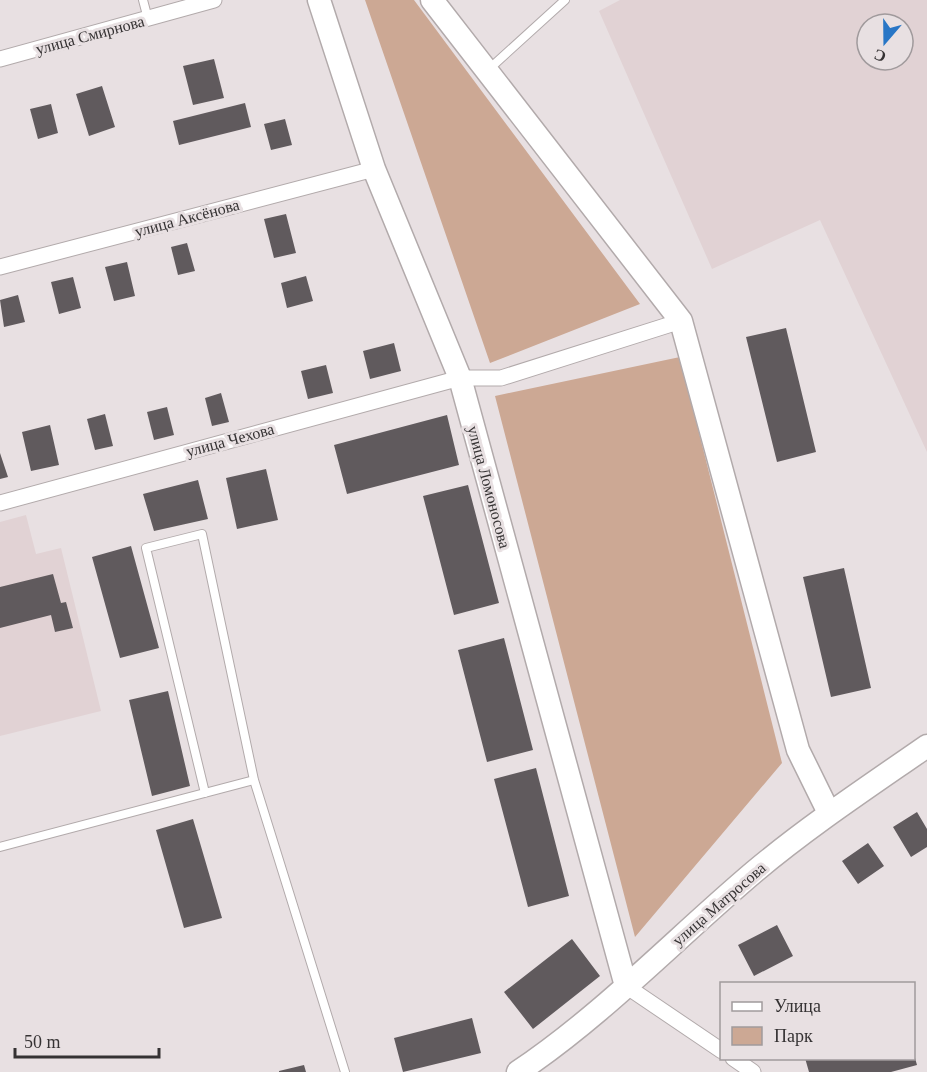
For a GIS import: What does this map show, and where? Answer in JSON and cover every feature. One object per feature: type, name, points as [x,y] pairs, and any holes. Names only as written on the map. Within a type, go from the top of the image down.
[{"type":"street","name":"улица Смирнова","points":[[0,59],[214,0]]},
{"type":"street","name":"улица Ломоносова","points":[[319,0],[374,169],[459,378],[626,986]]},
{"type":"street","points":[[432,0],[681,321],[798,750],[829,813]]},
{"type":"street","name":"улица Аксёнова","points":[[0,267],[374,169]]},
{"type":"street","name":"улица Чехова","points":[[0,503],[459,378],[501,378],[681,321]]},
{"type":"street","name":"улица Матросова","points":[[518,1072],[626,986],[754,872],[829,813],[927,746]]},
{"type":"street","points":[[626,986],[720,1050]]},
{"type":"street","points":[[735,1060],[753,1072]]},
{"type":"lane","points":[[143,0],[148,18]]},
{"type":"lane","points":[[487,71],[565,0]]},
{"type":"lane","points":[[205,793],[146,548],[202,534],[254,780],[345,1072]]},
{"type":"lane","points":[[0,847],[254,780]]},
{"type":"shaded area","points":[[620,0],[927,0],[927,452],[820,220],[712,269],[599,11]]},
{"type":"shaded area","points":[[26,515],[36,554],[61,548],[101,711],[0,736],[0,522]]},
{"type":"green space","points":[[365,0],[414,0],[640,304],[490,363]]},
{"type":"green space","points":[[680,357],[782,763],[635,937],[495,396]]},
{"type":"building","points":[[214,59],[224,98],[193,105],[183,66]]},
{"type":"building","points":[[102,86],[115,127],[89,136],[76,94]]},
{"type":"building","points":[[245,103],[251,127],[179,145],[173,121]]},
{"type":"building","points":[[51,104],[58,133],[38,139],[30,109]]},
{"type":"building","points":[[285,119],[292,145],[271,150],[264,124]]},
{"type":"building","points":[[286,214],[296,253],[274,258],[264,219]]},
{"type":"building","points":[[187,243],[195,271],[178,275],[171,247]]},
{"type":"building","points":[[127,262],[135,296],[114,301],[105,267]]},
{"type":"building","points":[[306,276],[313,301],[287,308],[281,283]]},
{"type":"building","points":[[73,277],[81,308],[59,314],[51,282]]},
{"type":"building","points":[[18,295],[25,322],[4,327],[0,300]]},
{"type":"building","points":[[786,328],[816,452],[777,462],[746,337]]},
{"type":"building","points":[[394,343],[401,371],[370,379],[363,351]]},
{"type":"building","points":[[326,365],[333,393],[308,399],[301,371]]},
{"type":"building","points":[[221,393],[229,422],[212,426],[205,398]]},
{"type":"building","points":[[167,407],[174,435],[154,440],[147,412]]},
{"type":"building","points":[[105,414],[113,446],[95,450],[87,419]]},
{"type":"building","points":[[447,415],[459,465],[347,494],[334,445]]},
{"type":"building","points":[[50,425],[59,465],[31,471],[22,432]]},
{"type":"building","points":[[0,453],[8,477],[0,479]]},
{"type":"building","points":[[266,469],[278,520],[237,529],[226,478]]},
{"type":"building","points":[[198,480],[208,519],[154,531],[143,494]]},
{"type":"building","points":[[468,485],[499,603],[454,615],[423,496]]},
{"type":"building","points":[[131,546],[159,648],[120,658],[92,557]]},
{"type":"building","points":[[844,568],[871,688],[831,697],[803,577]]},
{"type":"building","points":[[53,574],[61,603],[66,602],[73,628],[55,632],[51,615],[0,628],[0,587]]},
{"type":"building","points":[[504,638],[533,750],[487,762],[458,650]]},
{"type":"building","points":[[168,691],[190,786],[152,796],[129,700]]},
{"type":"building","points":[[536,768],[569,896],[528,907],[494,779]]},
{"type":"building","points":[[917,812],[927,829],[927,847],[911,857],[893,827]]},
{"type":"building","points":[[193,819],[222,918],[184,928],[156,830]]},
{"type":"building","points":[[868,843],[884,866],[858,884],[842,861]]},
{"type":"building","points":[[777,925],[793,956],[754,976],[738,945]]},
{"type":"building","points":[[572,939],[600,976],[533,1029],[504,992]]},
{"type":"building","points":[[472,1018],[481,1053],[403,1072],[394,1038]]},
{"type":"building","points":[[915,1058],[917,1065],[891,1072],[809,1072],[806,1060],[915,1060]]},
{"type":"building","points":[[304,1065],[306,1072],[279,1072],[279,1071]]}]
